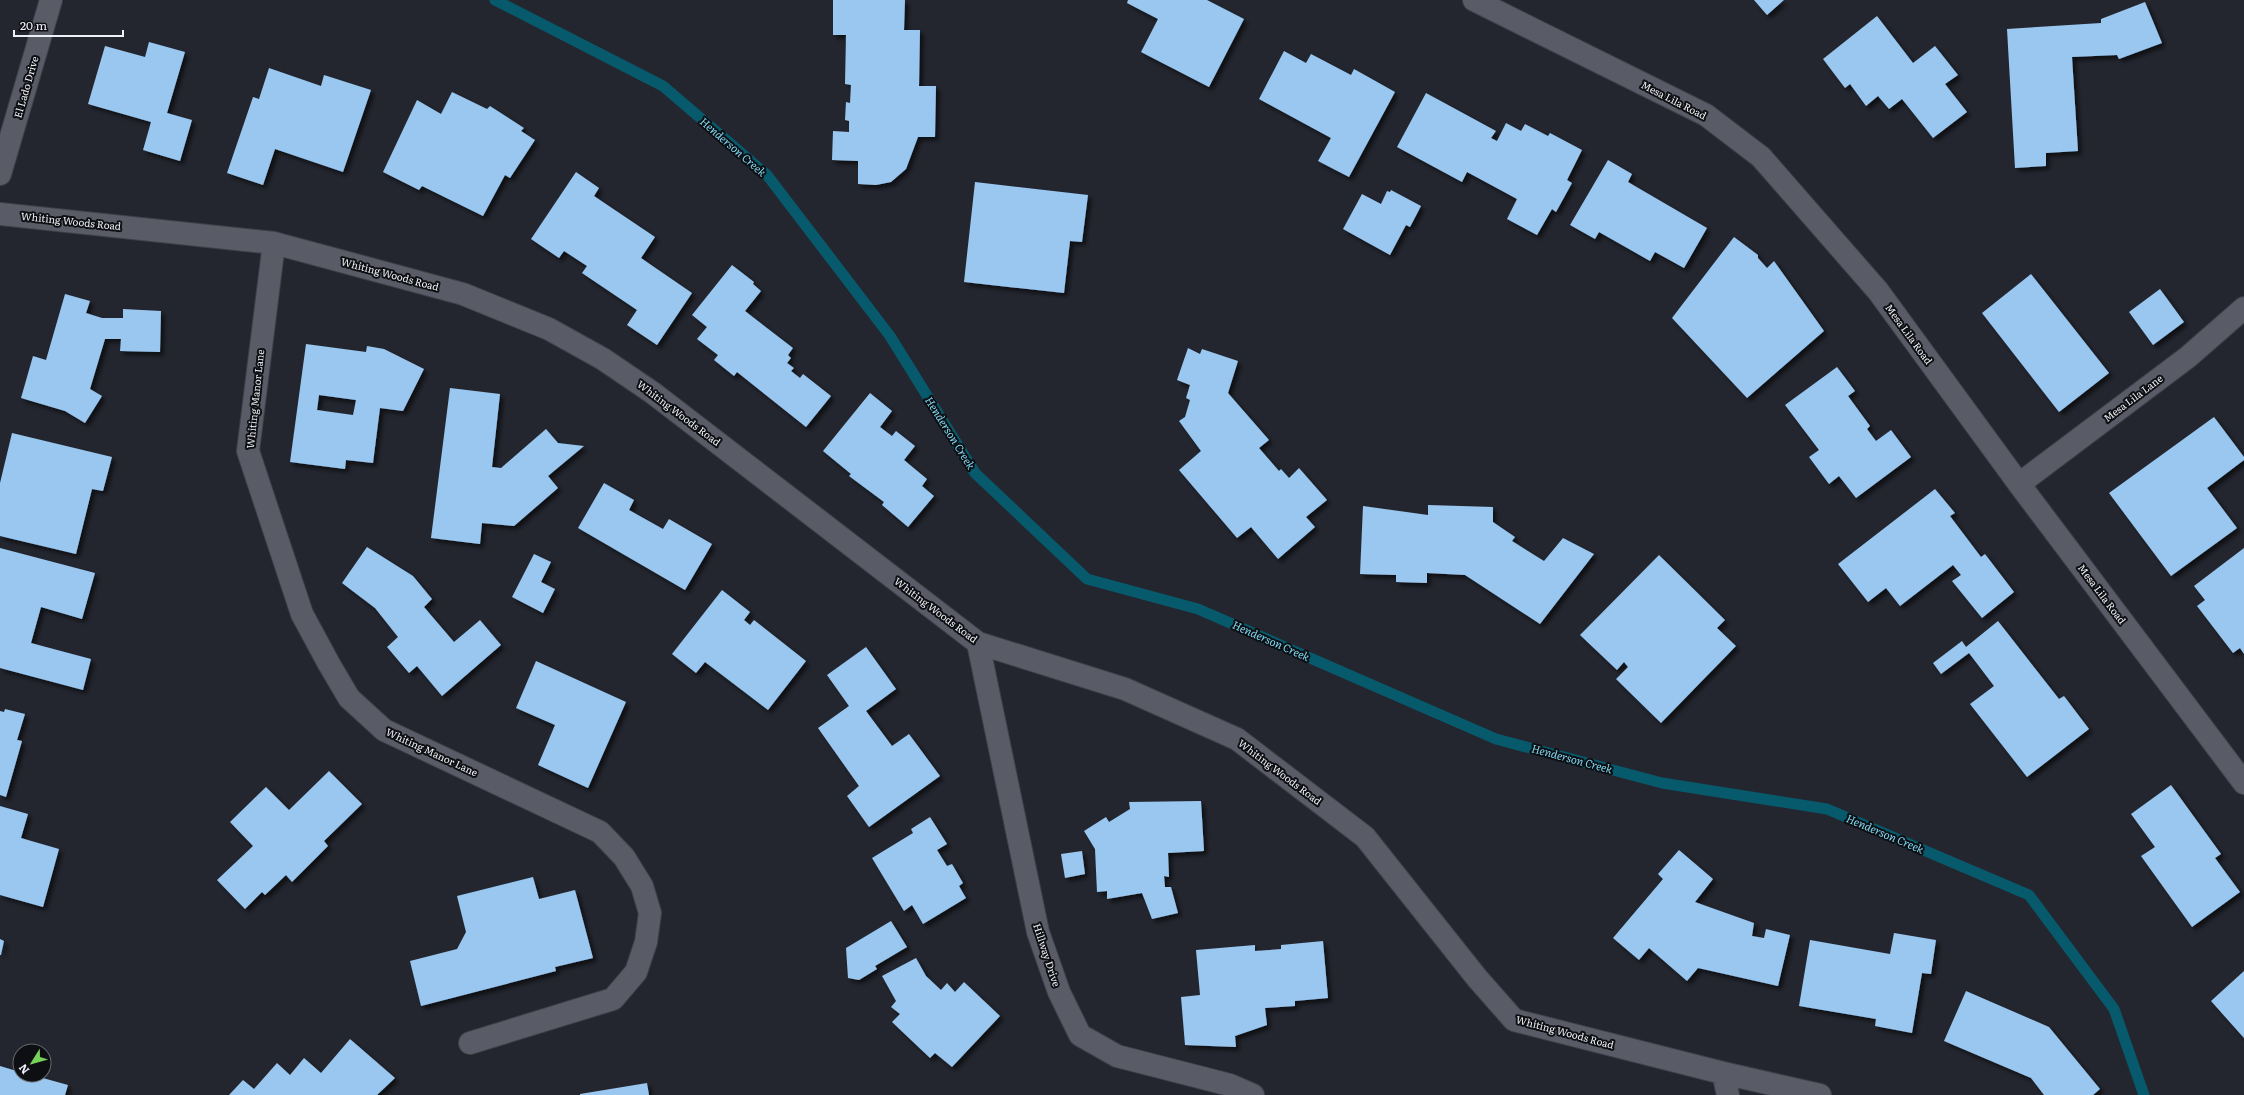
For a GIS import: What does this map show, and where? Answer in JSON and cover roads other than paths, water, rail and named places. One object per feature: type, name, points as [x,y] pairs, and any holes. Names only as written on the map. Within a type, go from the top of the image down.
[{"type":"street","name":"El Lado Drive","points":[[0,174],[51,0]]},
{"type":"street","name":"Mesa Lila Road","points":[[1474,0],[1706,115],[1761,157],[1878,291],[2019,484],[2244,783]]},
{"type":"street","name":"Whiting Woods Road","points":[[0,214],[274,243],[463,294],[549,329],[603,359],[653,393],[978,643],[1125,689],[1238,739],[1365,837],[1477,978],[1514,1020],[1723,1073],[1820,1095]]},
{"type":"street","name":"Whiting Manor Lane","points":[[274,243],[248,451],[302,614],[329,664],[349,698],[384,730],[600,832],[624,857],[642,886],[650,913],[646,942],[636,972],[613,999],[470,1043]]},
{"type":"street","name":"Mesa Lila Lane","points":[[2019,484],[2188,357],[2244,308]]},
{"type":"street","name":"Hillway Drive","points":[[978,643],[1038,932],[1059,992],[1080,1035],[1117,1056],[1230,1085],[1253,1095]]},
{"type":"street","points":[[1723,1073],[1728,1095]]},
{"type":"waterway","name":"Henderson Creek","points":[[495,0],[663,86],[767,175],[890,336],[975,473],[1087,579],[1198,609],[1496,739],[1662,783],[1827,809],[2029,895],[2114,1009],[2144,1095]]}]
